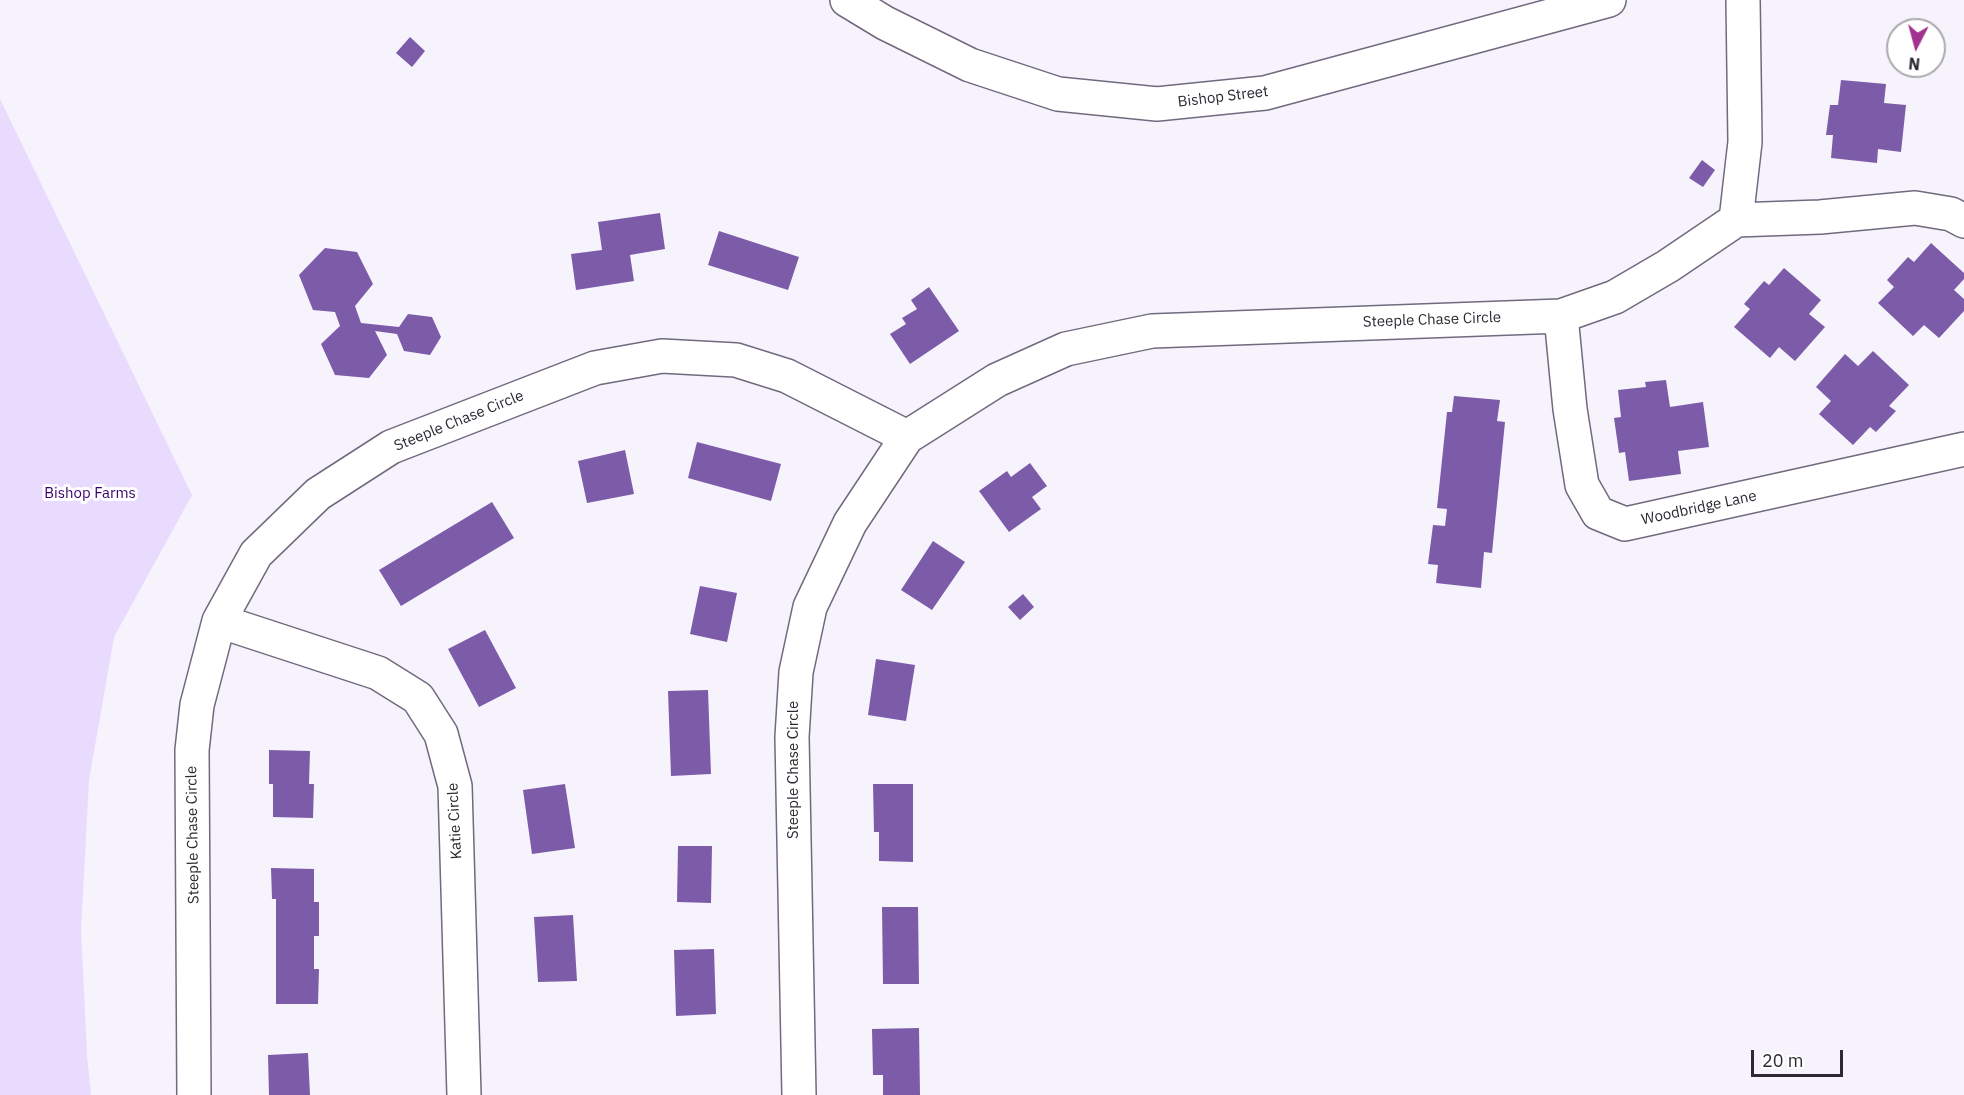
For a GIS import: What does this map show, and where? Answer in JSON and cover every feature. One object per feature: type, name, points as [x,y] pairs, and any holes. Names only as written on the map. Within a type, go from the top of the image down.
[{"type":"street","name":"Bishop Street","points":[[847,0],[885,23],[981,69],[1058,94],[1157,104],[1265,93],[1609,0]]},
{"type":"street","points":[[1743,0],[1745,142],[1736,220],[1820,217],[1915,208],[1951,214],[1964,221]]},
{"type":"street","name":"Steeple Chase Circle","points":[[799,1095],[792,737],[796,672],[810,607],[850,523],[907,437],[997,380],[1066,349],[1152,331],[1561,316],[1615,297],[1668,266],[1736,220]]},
{"type":"street","name":"Woodbridge Lane","points":[[1561,316],[1570,410],[1582,485],[1598,513],[1625,524],[1960,452],[1964,449]]},
{"type":"street","name":"Steeple Chase Circle","points":[[194,1095],[192,750],[197,705],[219,621],[256,554],[318,494],[391,447],[595,368],[662,356],[736,360],[787,376],[907,437]]},
{"type":"street","name":"Katie Circle","points":[[219,621],[378,673],[418,698],[441,734],[455,786],[464,1095]]},
{"type":"green space","name":"Bishop Farms","points":[[0,99],[192,495],[114,637],[89,780],[81,929],[91,1095],[0,1095]]},
{"type":"building","points":[[410,37],[425,51],[412,67],[396,53]]},
{"type":"building","points":[[1841,80],[1886,84],[1884,103],[1906,105],[1901,152],[1878,149],[1877,163],[1831,158],[1833,135],[1826,135],[1830,105],[1838,105]]},
{"type":"building","points":[[1702,160],[1715,170],[1703,187],[1689,178]]},
{"type":"building","points":[[660,213],[665,249],[630,255],[634,281],[576,290],[571,254],[602,250],[598,222]]},
{"type":"building","points":[[719,231],[799,257],[788,290],[708,265]]},
{"type":"building","points":[[1931,243],[1964,273],[1964,279],[1954,290],[1964,299],[1964,311],[1939,338],[1924,325],[1913,336],[1878,303],[1894,287],[1887,280],[1908,257],[1914,262]]},
{"type":"building","points":[[325,248],[357,252],[373,284],[355,306],[361,323],[399,327],[408,314],[432,317],[441,337],[430,355],[404,351],[397,334],[375,331],[387,355],[369,378],[335,375],[321,344],[340,326],[335,312],[313,310],[299,275]]},
{"type":"building","points":[[1784,268],[1821,300],[1809,314],[1825,327],[1795,361],[1779,347],[1770,358],[1734,327],[1750,309],[1744,304],[1764,281],[1769,285]]},
{"type":"building","points":[[929,287],[959,331],[910,364],[890,334],[906,324],[902,318],[917,309],[911,300]]},
{"type":"building","points":[[1873,351],[1909,385],[1889,406],[1896,411],[1876,432],[1870,427],[1853,445],[1819,414],[1831,401],[1816,387],[1845,354],[1858,366]]},
{"type":"building","points":[[1666,380],[1670,407],[1703,402],[1709,447],[1678,451],[1681,474],[1629,481],[1625,452],[1619,453],[1614,418],[1621,417],[1618,390],[1646,387],[1645,382]]},
{"type":"building","points":[[1454,396],[1500,400],[1497,421],[1505,422],[1492,553],[1484,552],[1481,588],[1436,583],[1438,565],[1428,564],[1433,525],[1445,526],[1447,509],[1437,508],[1447,412],[1452,412]]},
{"type":"building","points":[[697,442],[781,464],[771,501],[688,478]]},
{"type":"building","points":[[625,450],[634,494],[587,503],[578,461]]},
{"type":"building","points":[[1030,463],[1047,486],[1032,497],[1041,509],[1009,532],[979,491],[1007,471],[1011,477]]},
{"type":"building","points":[[492,502],[514,538],[401,606],[379,570]]},
{"type":"building","points":[[933,541],[965,562],[932,610],[901,590]]},
{"type":"building","points":[[700,586],[737,593],[727,642],[690,634]]},
{"type":"building","points":[[1023,594],[1034,607],[1020,620],[1008,607]]},
{"type":"building","points":[[485,630],[516,688],[479,707],[448,649]]},
{"type":"building","points":[[876,659],[915,665],[906,721],[868,715]]},
{"type":"building","points":[[708,690],[711,774],[671,776],[668,691]]},
{"type":"building","points":[[269,750],[310,751],[309,784],[314,784],[313,818],[273,817],[273,784],[269,784]]},
{"type":"building","points":[[565,784],[575,848],[532,854],[523,790]]},
{"type":"building","points":[[873,784],[913,784],[913,862],[879,861],[879,832],[874,832]]},
{"type":"building","points":[[678,846],[712,846],[711,903],[677,902]]},
{"type":"building","points":[[271,868],[314,869],[314,902],[319,902],[319,936],[314,936],[314,969],[319,969],[318,1004],[276,1004],[276,899],[272,899]]},
{"type":"building","points":[[882,907],[918,907],[919,984],[883,984]]},
{"type":"building","points":[[573,915],[577,981],[538,982],[534,917]]},
{"type":"building","points":[[714,949],[716,1014],[676,1016],[674,950]]},
{"type":"building","points":[[919,1028],[920,1095],[883,1095],[883,1075],[873,1075],[872,1029]]},
{"type":"building","points":[[308,1053],[310,1095],[269,1095],[268,1055]]}]
